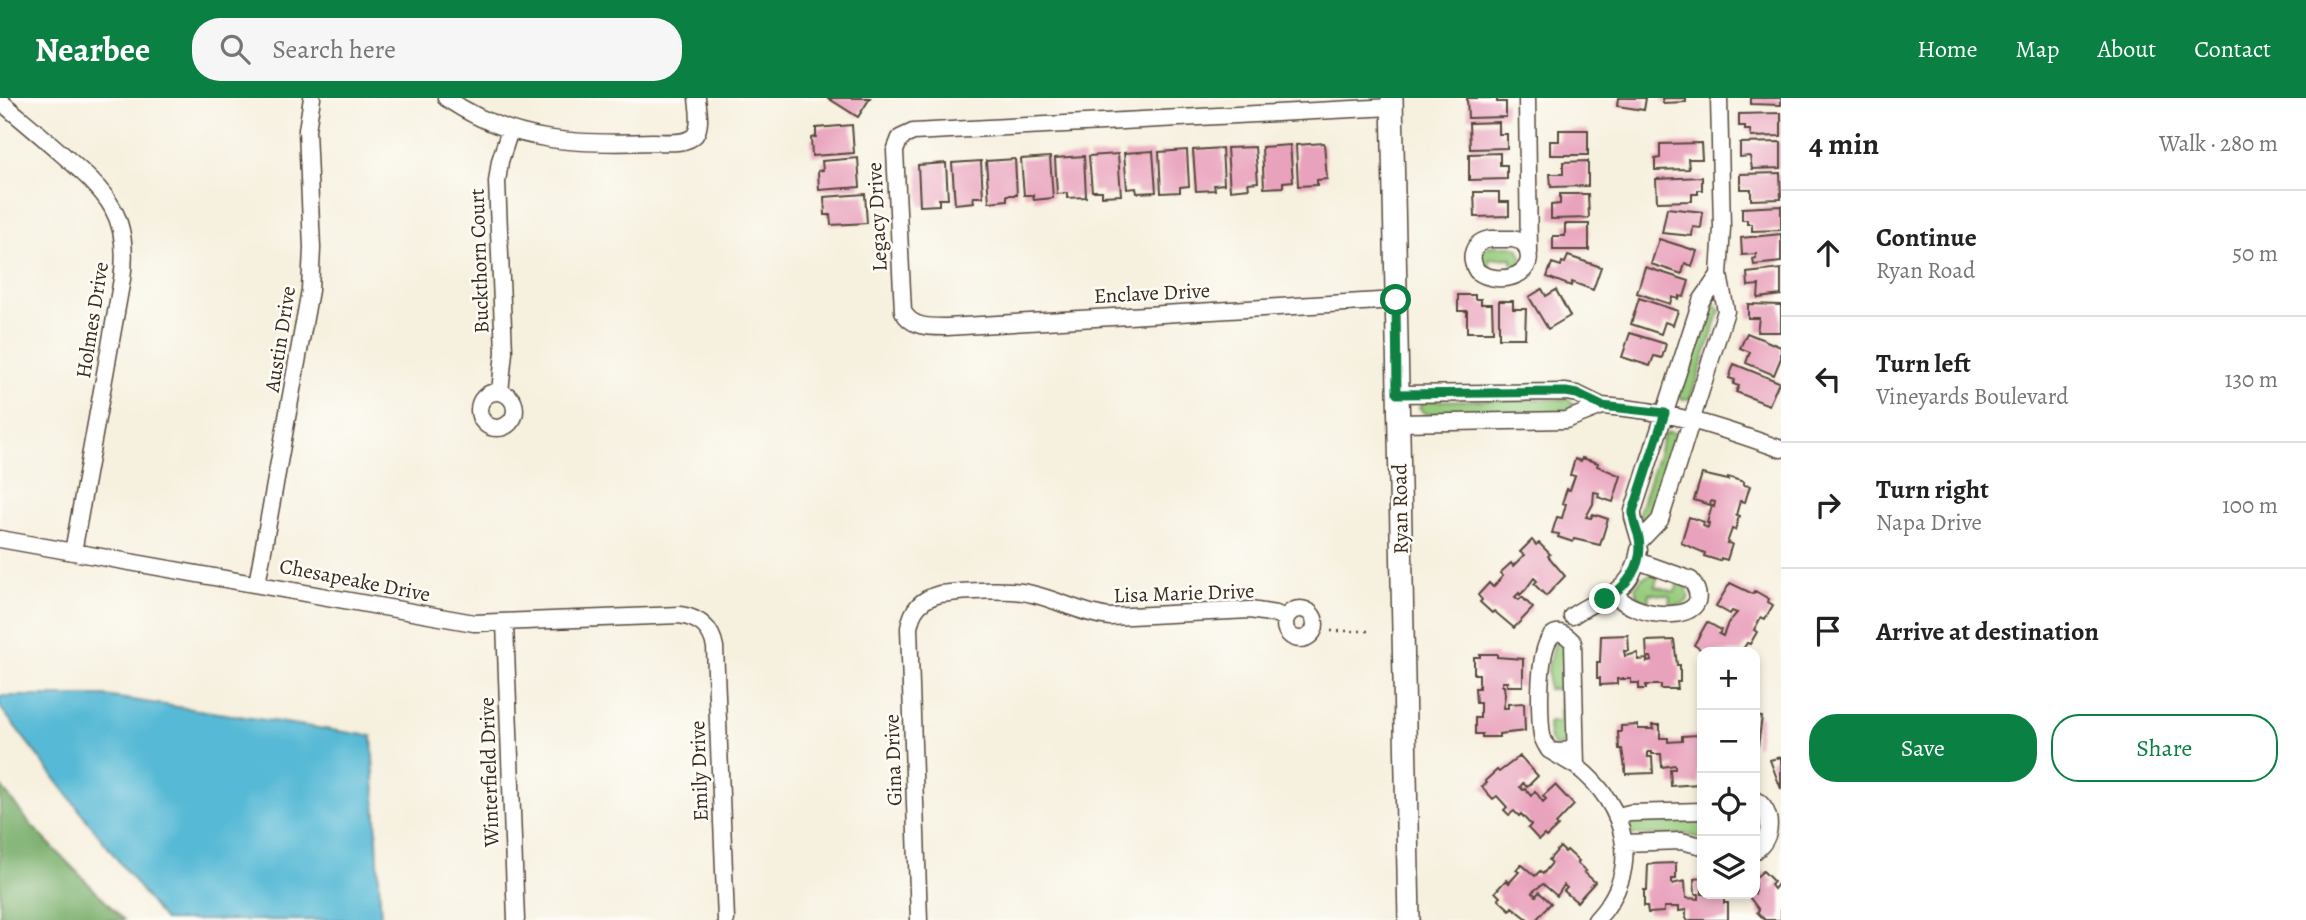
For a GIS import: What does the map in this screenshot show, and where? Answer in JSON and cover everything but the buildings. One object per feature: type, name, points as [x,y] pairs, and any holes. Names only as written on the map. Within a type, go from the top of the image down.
[{"type":"main road","name":"Ryan Road","points":[[1392,103],[1409,920]]},
{"type":"street","name":"Austin Drive","points":[[257,584],[310,290],[312,248],[307,130],[312,98]]},
{"type":"street","points":[[446,98],[473,114],[510,130],[545,139],[589,144],[692,138],[699,124],[697,98]]},
{"type":"street","points":[[1527,98],[1529,225],[1529,254],[1527,265],[1518,275],[1490,278],[1477,271],[1472,256],[1477,244],[1486,240],[1507,239],[1523,242],[1529,254]]},
{"type":"street","points":[[1640,541],[1660,520],[1726,311],[1719,275],[1722,228],[1719,98]]},
{"type":"street","name":"Holmes Drive","points":[[0,101],[100,188],[117,215],[124,246],[122,279],[73,552]]},
{"type":"street","name":"Legacy Drive","points":[[912,323],[903,311],[895,151],[900,138],[906,134],[1392,103]]},
{"type":"street","name":"Buckthorn Court","points":[[500,392],[504,352],[497,183],[500,160],[510,130]]},
{"type":"street","points":[[1507,239],[1519,235],[1529,225]]},
{"type":"street","points":[[1598,919],[1614,896],[1620,881],[1624,842],[1618,816],[1602,792],[1576,766],[1549,750],[1542,737],[1541,663],[1551,637],[1572,616],[1615,594],[1627,584],[1638,561],[1640,541],[1633,511],[1701,301],[1719,275]]},
{"type":"street","name":"Enclave Drive","points":[[912,323],[928,327],[947,327],[1396,300]]},
{"type":"street","points":[[1397,394],[1566,392],[1577,394],[1602,406],[1665,413],[1691,419],[1781,449]]},
{"type":"street","points":[[1398,423],[1566,420],[1602,406]]},
{"type":"street","name":"Chesapeake Drive","points":[[0,539],[460,621],[505,622],[680,615],[696,619],[703,624]]},
{"type":"street","points":[[1615,594],[1626,605],[1646,611],[1676,615],[1692,607],[1697,594],[1691,580],[1638,561]]},
{"type":"street","name":"Lisa Marie Drive","points":[[921,602],[940,594],[1015,592],[1042,596],[1095,615],[1110,617],[1250,610],[1286,618]]},
{"type":"street","name":"Gina Drive","points":[[919,920],[909,628],[914,610],[921,602]]},
{"type":"street","points":[[1572,616],[1576,766]]},
{"type":"street","name":"Winterfield Drive","points":[[505,622],[516,920]]},
{"type":"street","name":"Emily Drive","points":[[703,624],[709,629],[715,647],[726,920]]},
{"type":"street","points":[[1551,637],[1563,633],[1573,642]]},
{"type":"street","points":[[1549,750],[1565,752],[1575,744]]},
{"type":"street","points":[[1760,804],[1766,811],[1769,828],[1760,847]]},
{"type":"street","points":[[1618,816],[1630,813],[1697,811]]},
{"type":"street","points":[[1624,842],[1681,841],[1697,845]]},
{"type":"path","points":[[1331,631],[1368,631]]},
{"type":"green space","points":[[1489,246],[1512,246],[1519,249],[1522,257],[1519,265],[1513,270],[1512,258],[1490,259],[1490,271],[1482,267],[1479,259],[1482,251]]},
{"type":"green space","points":[[1708,303],[1714,303],[1720,311],[1690,399],[1683,399],[1678,395]]},
{"type":"green space","points":[[1569,399],[1573,405],[1569,412],[1425,414],[1419,408],[1424,401]]},
{"type":"green space","points":[[1673,432],[1678,437],[1654,518],[1644,521],[1639,513],[1664,435]]},
{"type":"green space","points":[[1658,575],[1655,586],[1675,592],[1679,581],[1686,585],[1688,600],[1669,607],[1670,596],[1649,593],[1648,605],[1643,602],[1635,588],[1642,578]]},
{"type":"green space","points":[[1559,641],[1566,644],[1568,739],[1558,747],[1552,743],[1548,722],[1560,722],[1560,689],[1548,689],[1548,666],[1555,643]]},
{"type":"green space","points":[[0,785],[32,826],[124,920],[0,920]]},
{"type":"green space","points":[[1697,818],[1697,838],[1685,834],[1634,835],[1630,833],[1629,824],[1634,820]]},
{"type":"water","points":[[0,696],[105,696],[372,736],[381,920],[164,920],[0,707]]},
{"type":"route","points":[[1396,300],[1397,394],[1566,392],[1577,394],[1602,406],[1665,413],[1633,511],[1640,541],[1638,561],[1627,584],[1605,599]]}]
